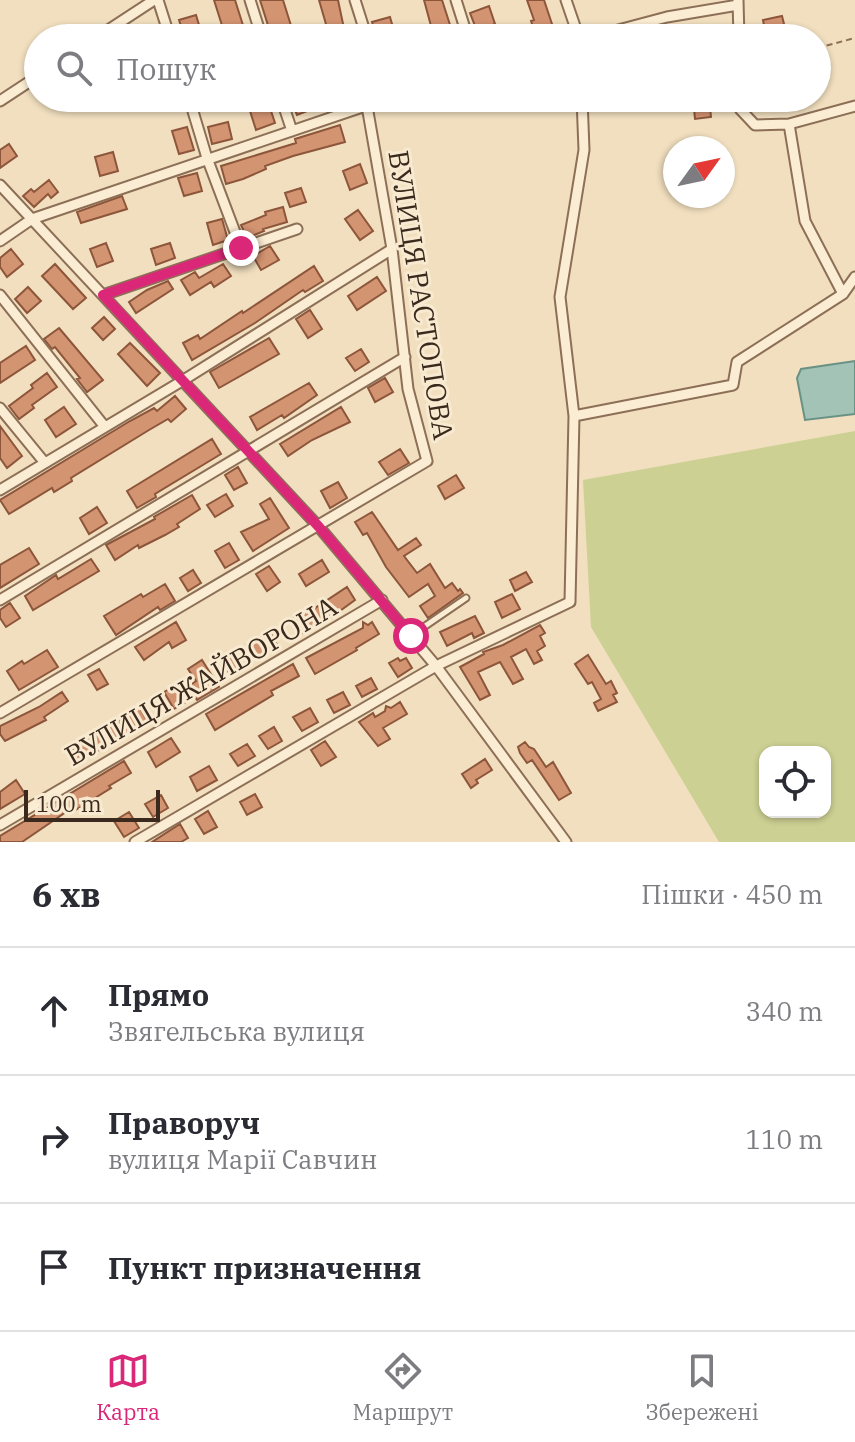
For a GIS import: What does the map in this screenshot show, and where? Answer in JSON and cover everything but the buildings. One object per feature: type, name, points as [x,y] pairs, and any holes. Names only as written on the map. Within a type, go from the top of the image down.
[{"type":"street","points":[[118,24],[156,0],[165,24]]},
{"type":"street","points":[[250,0],[258,24]]},
{"type":"street","points":[[355,0],[363,24]]},
{"type":"street","points":[[456,0],[464,24]]},
{"type":"street","points":[[566,0],[574,24]]},
{"type":"street","points":[[641,24],[738,2],[739,24]]},
{"type":"street","points":[[0,101],[24,85]]},
{"type":"street","points":[[743,112],[755,125],[789,124],[855,106]]},
{"type":"street","points":[[193,112],[241,248]]},
{"type":"street","points":[[286,112],[292,131]]},
{"type":"street","points":[[0,241],[32,219],[349,112]]},
{"type":"street","name":"ВУЛИЦЯ РАСТОПОВА","points":[[319,527],[427,461],[408,389],[392,249],[368,112]]},
{"type":"street","points":[[135,842],[436,666],[570,602],[574,416],[560,297],[584,150],[583,112]]},
{"type":"street","points":[[789,124],[805,221],[843,294]]},
{"type":"street","points":[[0,185],[250,452],[382,600],[436,666],[566,842]]},
{"type":"street","points":[[103,295],[297,229]]},
{"type":"street","points":[[0,490],[182,381],[392,249]]},
{"type":"street","points":[[574,416],[733,385],[737,362],[843,294],[855,277]]},
{"type":"street","points":[[0,295],[105,427]]},
{"type":"street","points":[[0,600],[405,357]]},
{"type":"street","points":[[0,408],[45,463]]},
{"type":"street","points":[[0,713],[319,527]]},
{"type":"street","name":"ВУЛИЦЯ ЖАЙВОРОНА","points":[[0,825],[382,600]]},
{"type":"lane","points":[[411,636],[466,598]]},
{"type":"path","points":[[831,44],[855,38]]},
{"type":"green space","points":[[855,431],[855,842],[719,842],[591,627],[583,480]]},
{"type":"shaded area","points":[[855,361],[855,414],[805,420],[797,378],[801,369]]},
{"type":"route","points":[[241,248],[103,295],[319,527],[411,636]]}]
